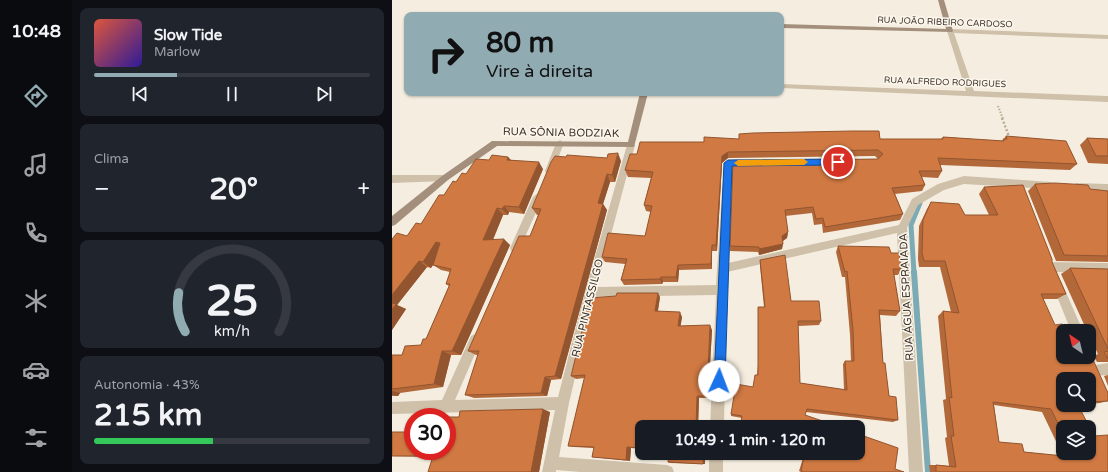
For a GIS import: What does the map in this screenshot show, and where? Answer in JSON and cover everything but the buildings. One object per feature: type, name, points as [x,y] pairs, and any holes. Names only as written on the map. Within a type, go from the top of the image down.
[{"type":"street","points":[[941,0],[971,93]]},
{"type":"street","name":"RUA JOÃO RIBEIRO CARDOSO","points":[[784,26],[1108,37]]},
{"type":"street","name":"RUA ALFREDO RODRIGUES","points":[[784,86],[1108,100]]},
{"type":"street","name":"RUA SÔNIA BODZIAK","points":[[392,222],[445,178],[494,143],[631,145],[643,96]]},
{"type":"street","points":[[511,258],[560,143]]},
{"type":"street","name":"RUA PINTASSILGO","points":[[551,468],[563,404],[590,292],[631,145]]},
{"type":"street","points":[[717,420],[722,269],[728,163],[758,163]]},
{"type":"street","points":[[392,179],[445,178]]},
{"type":"street","name":"RUA ÁGUA ESPRAIADA","points":[[916,472],[902,228],[915,202],[941,187],[964,180],[1108,188]]},
{"type":"street","points":[[1018,183],[1024,197]]},
{"type":"street","points":[[722,269],[902,228]]},
{"type":"street","points":[[1074,324],[1049,263],[1108,268]]},
{"type":"street","points":[[590,292],[722,290]]},
{"type":"street","points":[[445,407],[480,329]]},
{"type":"street","points":[[1090,364],[1099,383]]},
{"type":"street","points":[[1093,370],[1108,369]]},
{"type":"street","points":[[392,408],[563,404]]},
{"type":"street","points":[[716,460],[716,472]]},
{"type":"street","points":[[551,468],[667,472]]},
{"type":"path","points":[[994,94],[1013,146]]},
{"type":"waterway","points":[[914,273],[911,225],[920,203]]},
{"type":"waterway","points":[[914,272],[928,472]]},
{"type":"slow traffic","points":[[738,163],[804,162]]},
{"type":"route","points":[[719,381],[722,269],[728,163],[838,162]]}]
